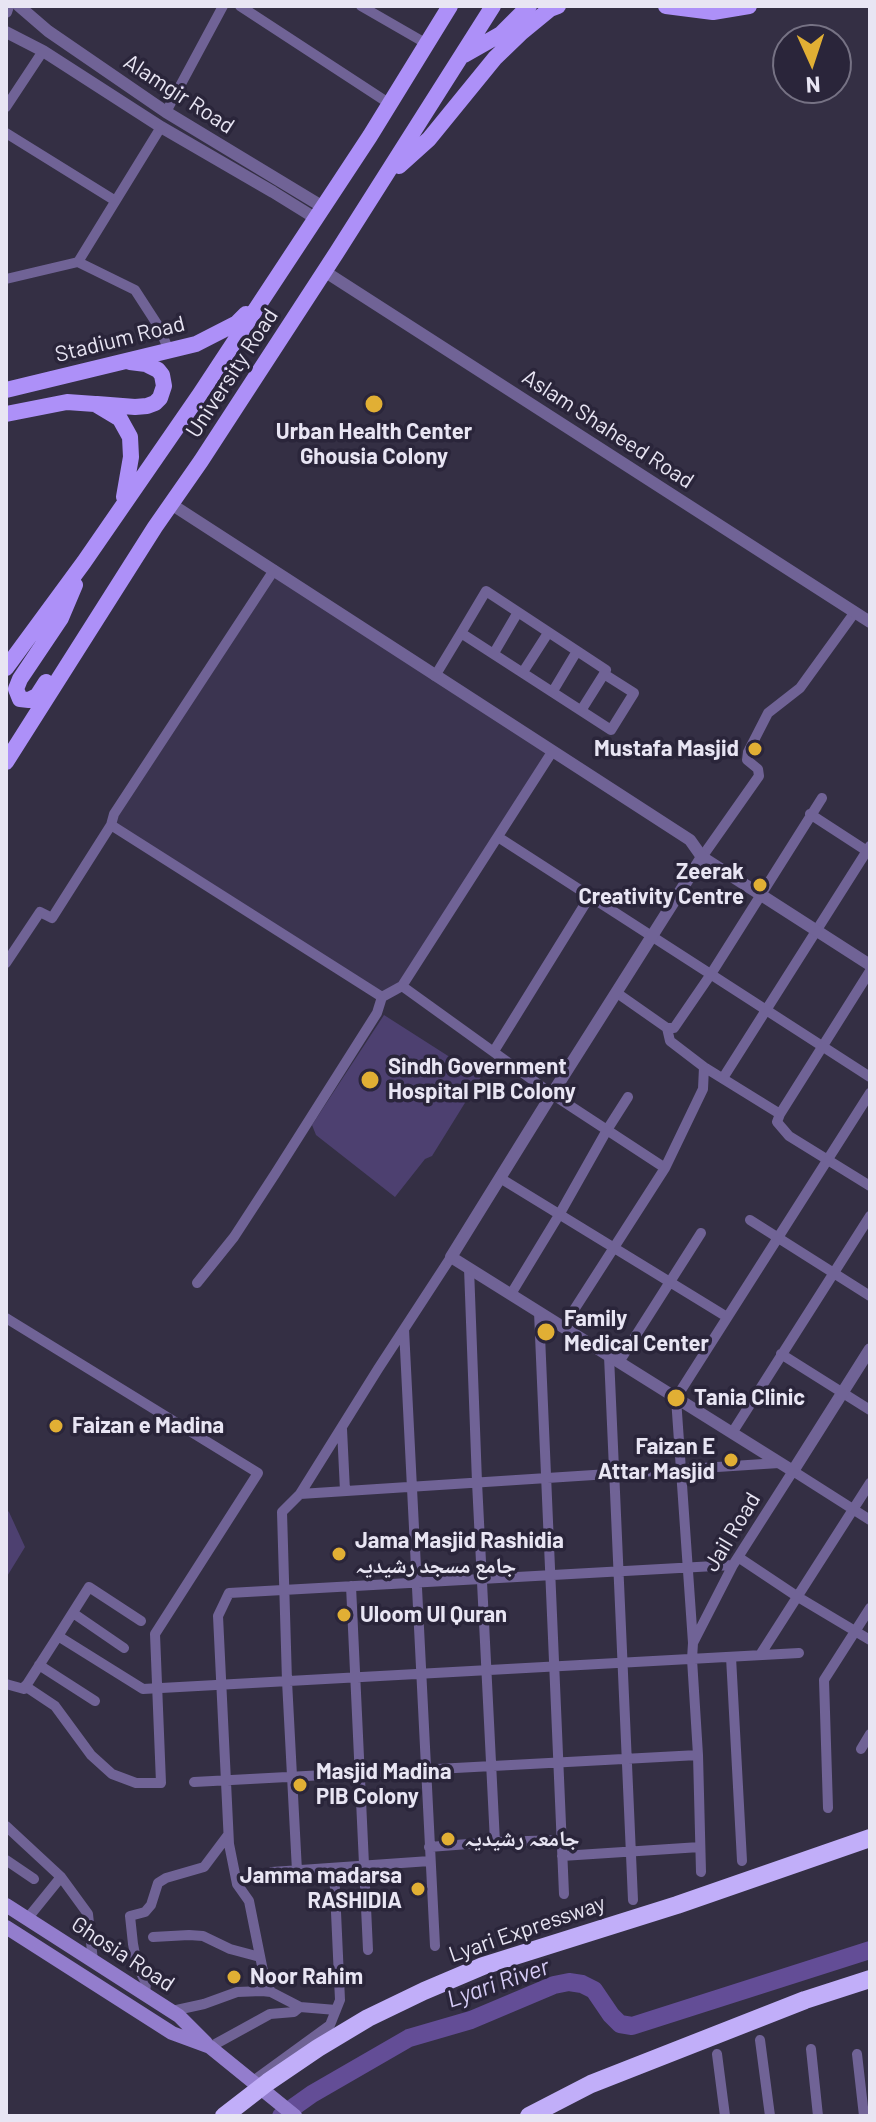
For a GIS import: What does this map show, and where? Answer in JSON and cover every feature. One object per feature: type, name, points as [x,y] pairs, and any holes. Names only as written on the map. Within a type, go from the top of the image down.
[{"type":"highway","name":"Lyari Expressway","points":[[224,2116],[318,2048],[368,2018],[424,1991],[514,1956],[677,1905],[870,1838]]},
{"type":"highway","points":[[529,2116],[591,2084],[805,2000],[870,1979]]},
{"type":"main road","name":"University Road","points":[[6,668],[84,562],[200,394],[390,104],[450,6]]},
{"type":"main road","name":"University Road","points":[[6,762],[493,6]]},
{"type":"main road","points":[[463,56],[501,34],[529,6]]},
{"type":"main road","points":[[382,181],[429,139],[495,58],[522,32],[558,6]]},
{"type":"main road","points":[[666,6],[713,12],[749,6]]},
{"type":"main road","name":"Stadium Road","points":[[6,390],[196,344],[237,323],[273,284]]},
{"type":"main road","points":[[6,414],[67,402],[135,407],[155,403],[164,386],[158,370],[146,364],[121,361]]},
{"type":"main road","points":[[95,404],[120,419],[130,437],[131,457],[122,506]]},
{"type":"main road","points":[[84,562],[61,618],[20,679],[16,689],[20,699],[29,700],[37,696],[60,661],[87,637]]},
{"type":"main road","name":"Ghosia Road","points":[[6,1905],[172,2011],[210,2047]]},
{"type":"main road","points":[[6,1927],[172,2033],[210,2047],[295,2116]]},
{"type":"street","name":"Alamgir Road","points":[[19,6],[48,31],[319,212]]},
{"type":"street","points":[[166,112],[223,6]]},
{"type":"street","points":[[240,6],[390,104]]},
{"type":"street","points":[[361,6],[427,44]]},
{"type":"street","name":"Alamgir Road","points":[[6,32],[43,51],[161,127],[319,212]]},
{"type":"street","points":[[6,107],[43,51]]},
{"type":"street","points":[[78,262],[161,127]]},
{"type":"street","points":[[6,133],[114,200]]},
{"type":"street","points":[[6,279],[78,262],[135,290],[169,350]]},
{"type":"street","name":"Aslam Shaheed Road","points":[[324,271],[870,622]]},
{"type":"street","points":[[171,504],[690,840],[702,857],[870,968],[777,1122],[789,1136],[870,1186]]},
{"type":"street","points":[[6,963],[40,912],[52,918],[111,825],[114,814],[274,570]]},
{"type":"street","points":[[435,676],[486,591],[606,670],[582,709]]},
{"type":"street","points":[[494,653],[518,612]]},
{"type":"street","points":[[297,1871],[282,1512],[300,1494],[702,857],[759,776],[758,769],[747,760],[748,752],[768,713],[800,688],[855,612]]},
{"type":"street","points":[[461,633],[611,730],[634,693],[604,674]]},
{"type":"street","points":[[523,672],[548,633]]},
{"type":"street","points":[[553,691],[577,651]]},
{"type":"street","points":[[197,1283],[234,1237],[275,1174],[377,1013],[382,997],[402,986],[552,752]]},
{"type":"street","points":[[617,993],[667,1028],[674,1028],[822,798]]},
{"type":"street","points":[[723,1078],[869,850],[810,814]]},
{"type":"street","points":[[111,825],[382,997]]},
{"type":"street","points":[[498,837],[870,1077]]},
{"type":"street","points":[[494,1051],[590,896]]},
{"type":"street","points":[[402,986],[552,1094],[665,1168]]},
{"type":"street","points":[[667,1028],[670,1041],[704,1067],[780,1114]]},
{"type":"street","points":[[563,1327],[665,1168],[703,1089],[704,1067]]},
{"type":"street","points":[[693,1643],[676,1398],[870,1093]]},
{"type":"street","points":[[511,1294],[628,1097]]},
{"type":"street","points":[[500,1178],[727,1317]]},
{"type":"street","points":[[732,1433],[870,1216]]},
{"type":"street","points":[[750,1220],[870,1296]]},
{"type":"street","points":[[633,1900],[615,1473],[614,1359],[671,1283],[701,1233]]},
{"type":"street","points":[[451,1257],[870,1520]]},
{"type":"street","points":[[469,1268],[495,1842]]},
{"type":"street","points":[[539,1312],[564,1894]]},
{"type":"street","points":[[6,1318],[258,1473],[155,1634],[161,1783],[136,1783],[112,1774],[91,1755],[55,1706],[25,1686]]},
{"type":"street","points":[[404,1329],[435,1946]]},
{"type":"street","name":"Jail Road","points":[[701,1872],[693,1643],[736,1561],[870,1349]]},
{"type":"street","points":[[781,1354],[870,1410]]},
{"type":"street","points":[[342,1427],[345,1491]]},
{"type":"street","points":[[300,1494],[779,1463]]},
{"type":"street","points":[[760,1655],[870,1483]]},
{"type":"street","points":[[271,1992],[265,1981],[249,1901],[237,1884],[228,1835],[218,1616],[229,1593],[688,1568],[736,1561],[870,1640]]},
{"type":"street","points":[[351,1586],[368,1950]]},
{"type":"street","points":[[6,1684],[24,1689],[89,1587],[141,1621]]},
{"type":"street","points":[[828,1808],[824,1680],[870,1608]]},
{"type":"street","points":[[73,1613],[124,1648]]},
{"type":"street","points":[[58,1636],[143,1689],[799,1653]]},
{"type":"street","points":[[731,1657],[742,1861]]},
{"type":"street","points":[[39,1665],[95,1701]]},
{"type":"street","points":[[861,1749],[870,1734]]},
{"type":"street","points":[[194,1782],[698,1755]]},
{"type":"street","points":[[6,1826],[61,1877],[88,1914],[93,1961]]},
{"type":"street","points":[[145,1994],[146,1983],[137,1965],[130,1916],[145,1912],[151,1905],[158,1883],[204,1867],[228,1835]]},
{"type":"street","points":[[429,1847],[561,1840]]},
{"type":"street","points":[[562,1856],[700,1847]]},
{"type":"street","points":[[6,1860],[34,1879]]},
{"type":"street","points":[[272,1872],[430,1861]]},
{"type":"street","points":[[255,2083],[330,2025],[340,2000],[334,1868]]},
{"type":"street","points":[[27,1919],[61,1877]]},
{"type":"street","points":[[153,1937],[203,1936],[230,1949],[260,1957]]},
{"type":"street","points":[[172,2011],[237,1992],[271,1992],[300,2007],[336,2010]]},
{"type":"street","points":[[210,2047],[270,2014],[294,2012],[300,2007]]},
{"type":"street","points":[[760,2040],[770,2116]]},
{"type":"street","points":[[811,2049],[818,2116]]},
{"type":"street","points":[[717,2054],[725,2116]]},
{"type":"street","points":[[857,2054],[864,2116]]},
{"type":"shaded area","points":[[274,570],[552,752],[402,986],[382,997],[111,825]]},
{"type":"shaded area","points":[[384,1015],[481,1077],[432,1156],[425,1159],[395,1197],[316,1135],[312,1125]]},
{"type":"shaded area","points":[[6,1509],[25,1547],[6,1578]]},
{"type":"waterway","name":"Lyari River","points":[[281,2116],[312,2094],[409,2038],[471,2020],[554,1985],[569,1982],[594,1990],[620,2024],[632,2026],[870,1950]]},
{"type":"place","name":"Urban Health Center Ghousia Colony","points":[[374,404]]},
{"type":"place","name":"Mustafa Masjid","points":[[755,749]]},
{"type":"place","name":"Zeerak Creativity Centre","points":[[760,885]]},
{"type":"place","name":"Sindh Government Hospital PIB Colony","points":[[370,1080]]},
{"type":"place","name":"Family Medical Center","points":[[546,1332]]},
{"type":"place","name":"Tania Clinic","points":[[676,1398]]},
{"type":"place","name":"Faizan e Madina","points":[[56,1426]]},
{"type":"place","name":"Faizan E Attar Masjid","points":[[731,1460]]},
{"type":"place","name":"Jama Masjid Rashidia جامع مسجد رشیدیہ","points":[[339,1554]]},
{"type":"place","name":"Uloom Ul Quran","points":[[344,1615]]},
{"type":"place","name":"Masjid Madina PIB Colony","points":[[300,1785]]},
{"type":"place","name":"جامعہ رشیدیہ","points":[[448,1839]]},
{"type":"place","name":"Jamma madarsa RASHIDIA","points":[[418,1889]]},
{"type":"place","name":"Noor Rahim","points":[[234,1977]]}]
